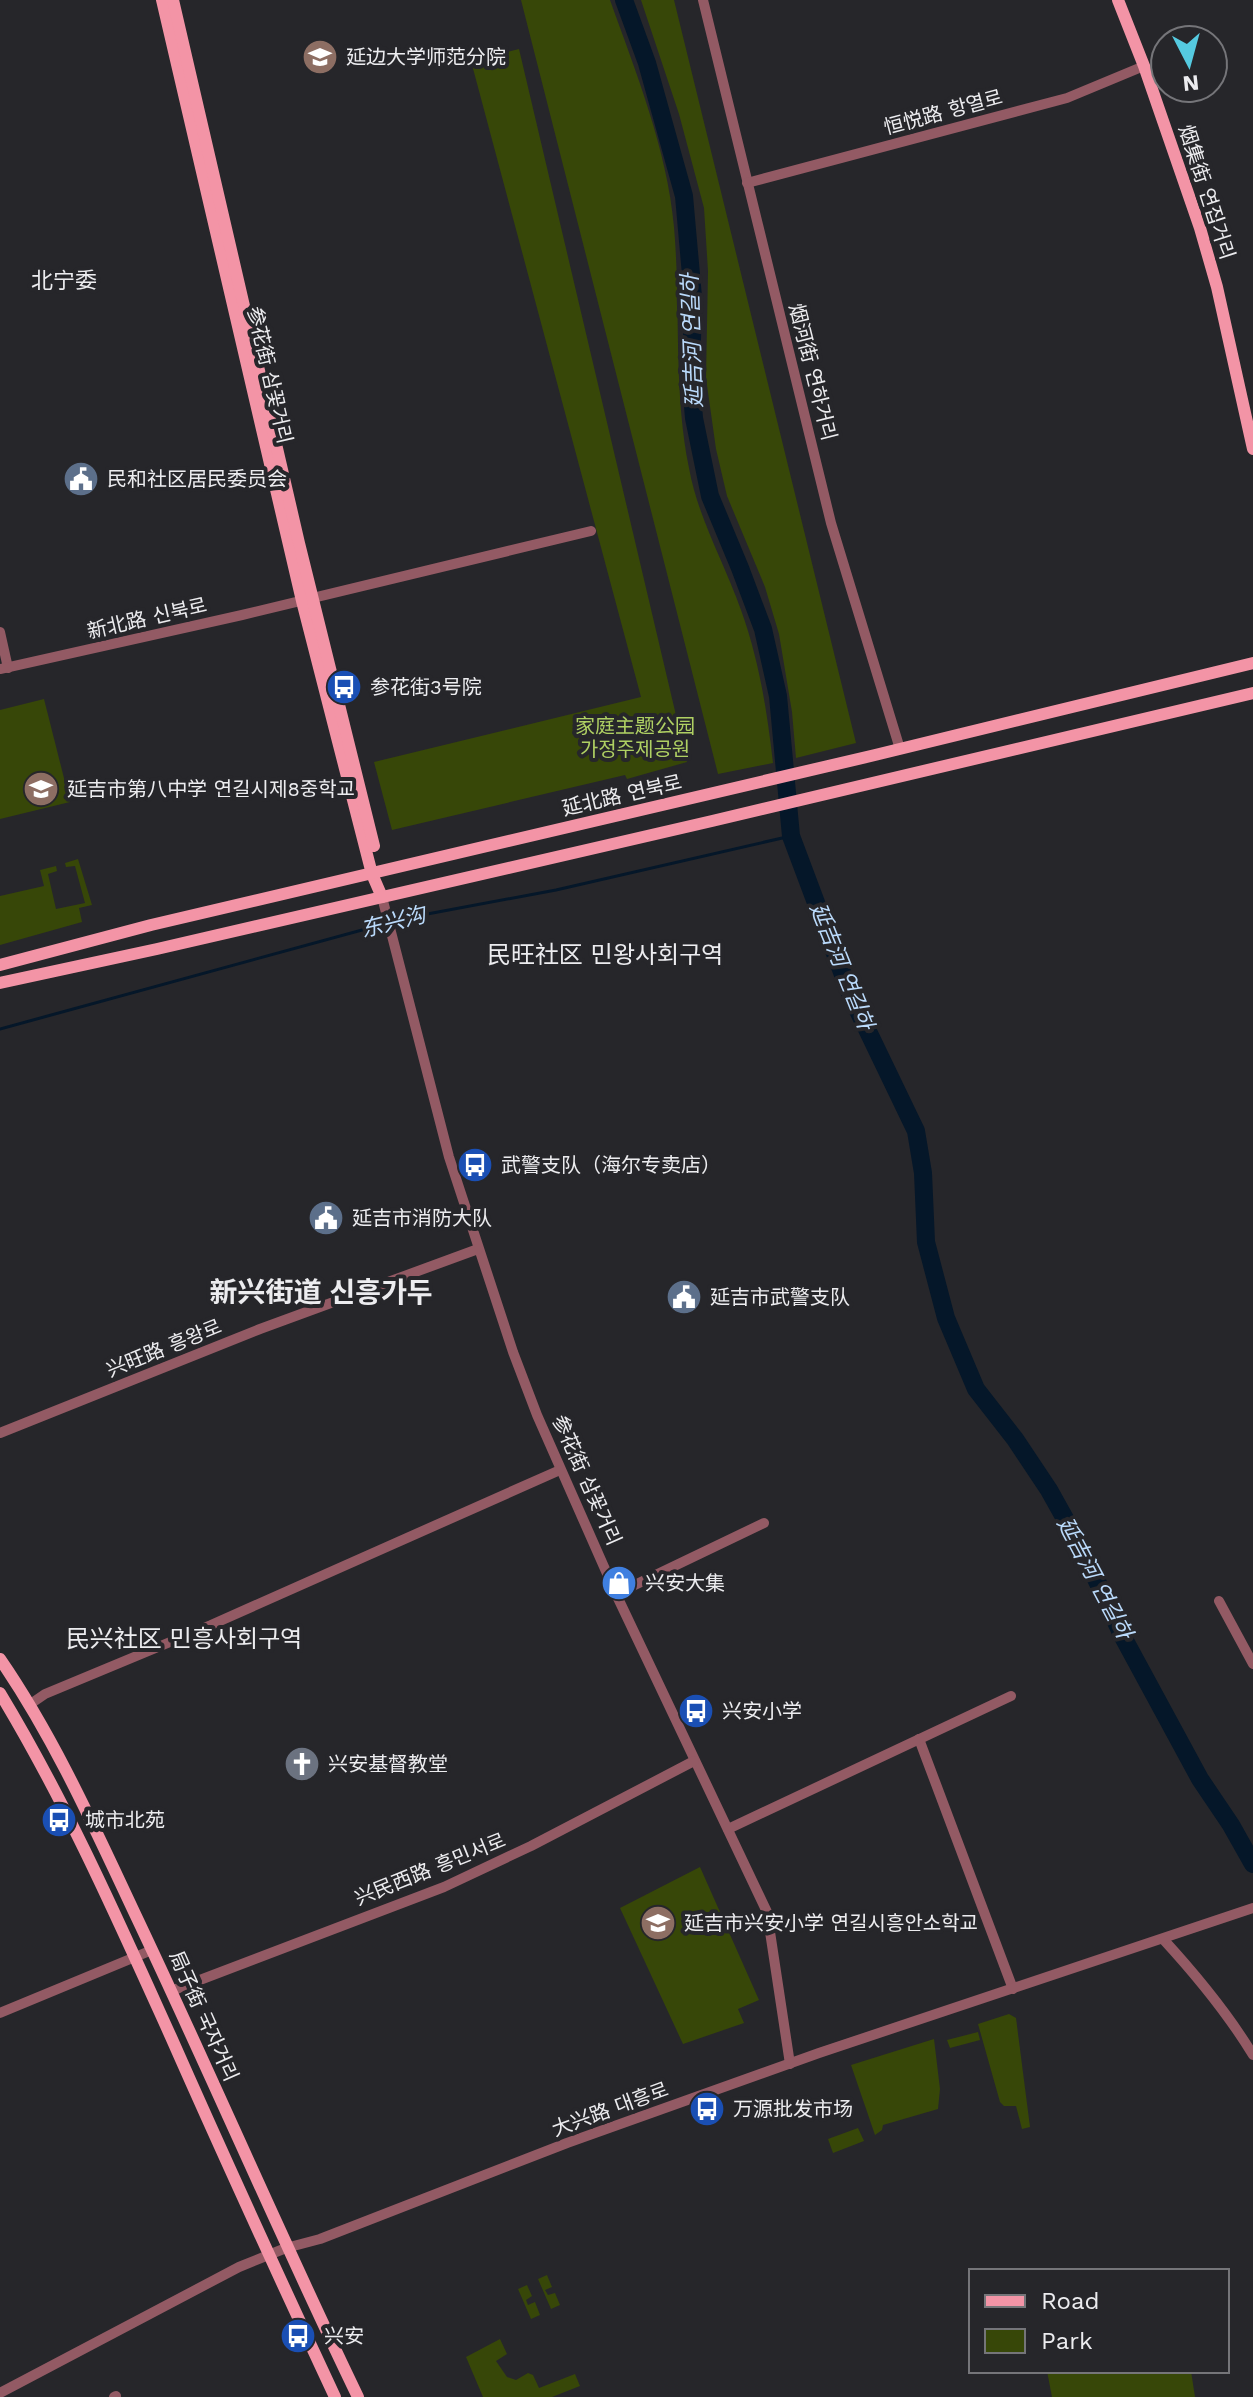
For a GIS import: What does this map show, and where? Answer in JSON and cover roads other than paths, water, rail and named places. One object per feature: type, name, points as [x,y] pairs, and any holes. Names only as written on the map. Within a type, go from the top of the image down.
[{"type":"main road","name":"参花街 삼꽃거리","points":[[162,0],[382,897]]},
{"type":"main road","name":"参花街 삼꽃거리","points":[[173,0],[307,599]]},
{"type":"main road","name":"烟集街 연집거리","points":[[1118,0],[1144,66],[1217,287],[1253,449]]},
{"type":"main road","name":"延北路 연북로","points":[[0,965],[151,925],[1253,663]]},
{"type":"main road","points":[[0,983],[712,821],[1253,693]]},
{"type":"main road","name":"局子街 국자거리","points":[[0,1659],[77,1792],[171,1991],[286,2248],[358,2397]]},
{"type":"main road","name":"局子街 국자거리","points":[[0,1693],[29,1740],[135,1956],[335,2397]]},
{"type":"street","name":"烟河街 연하거리","points":[[703,0],[831,523],[900,749]]},
{"type":"street","name":"恒悦路 항열로","points":[[747,183],[1067,98],[1144,66]]},
{"type":"street","name":"新北路 신북로","points":[[4,668],[591,531]]},
{"type":"street","points":[[0,632],[4,668]]},
{"type":"street","name":"参花街 삼꽃거리","points":[[382,897],[449,1157],[513,1352],[560,1470],[616,1594],[762,1898],[770,1921],[790,2064]]},
{"type":"street","name":"兴旺路 흥왕로","points":[[0,1433],[260,1329],[478,1249]]},
{"type":"street","points":[[29,1705],[45,1694],[211,1625],[560,1470]]},
{"type":"street","points":[[616,1594],[764,1523]]},
{"type":"street","points":[[1219,1601],[1253,1664]]},
{"type":"street","points":[[728,1829],[1011,1696]]},
{"type":"street","points":[[919,1739],[1013,1989]]},
{"type":"street","name":"兴民西路 흥민서로","points":[[171,1991],[444,1887],[531,1846],[694,1761]]},
{"type":"street","name":"大兴路 대흥로","points":[[0,2393],[239,2267],[286,2248],[320,2239],[567,2143],[790,2064],[1253,1908]]},
{"type":"street","points":[[1163,1939],[1208,1988],[1253,2055]]},
{"type":"street","points":[[0,2013],[152,1950]]},
{"type":"waterway","name":"延吉河 연길하","points":[[624,0],[647,63],[684,196],[693,297],[691,381],[694,418],[710,496],[763,629],[778,696],[791,836],[851,996],[916,1131],[923,1173],[926,1242],[946,1318],[976,1389],[1049,1490],[1083,1551],[1123,1637],[1200,1779],[1253,1864]]},
{"type":"waterway","name":"东兴沟","points":[[0,1029],[406,918],[556,890],[791,836]]},
{"type":"place","name":"延边大学师范分院","points":[[320,57]]},
{"type":"place","name":"民和社区居民委员会","points":[[81,479]]},
{"type":"place","name":"参花街3号院","points":[[344,687]]},
{"type":"place","name":"延吉市第八中学 연길시제8중학교","points":[[41,789]]},
{"type":"place","name":"武警支队（海尔专卖店）","points":[[475,1165]]},
{"type":"place","name":"延吉市消防大队","points":[[326,1218]]},
{"type":"place","name":"延吉市武警支队","points":[[684,1297]]},
{"type":"place","name":"兴安大集","points":[[619,1583]]},
{"type":"place","name":"兴安小学","points":[[696,1711]]},
{"type":"place","name":"兴安基督教堂","points":[[302,1764]]},
{"type":"place","name":"城市北苑","points":[[59,1820]]},
{"type":"place","name":"延吉市兴安小学 연길시흥안소학교","points":[[658,1923]]},
{"type":"place","name":"万源批发市场","points":[[707,2109]]},
{"type":"place","name":"兴安","points":[[298,2336]]},
{"type":"district","name":"北宁委","points":[[64,280]]},
{"type":"district","name":"民旺社区 민왕사회구역","points":[[605,955]]},
{"type":"district","name":"新兴街道 신흥가두","points":[[321,1292]]},
{"type":"district","name":"民兴社区 민흥사회구역","points":[[184,1639]]},
{"type":"park label","name":"家庭主题公园 가정주제공원","points":[[635,738]]}]
